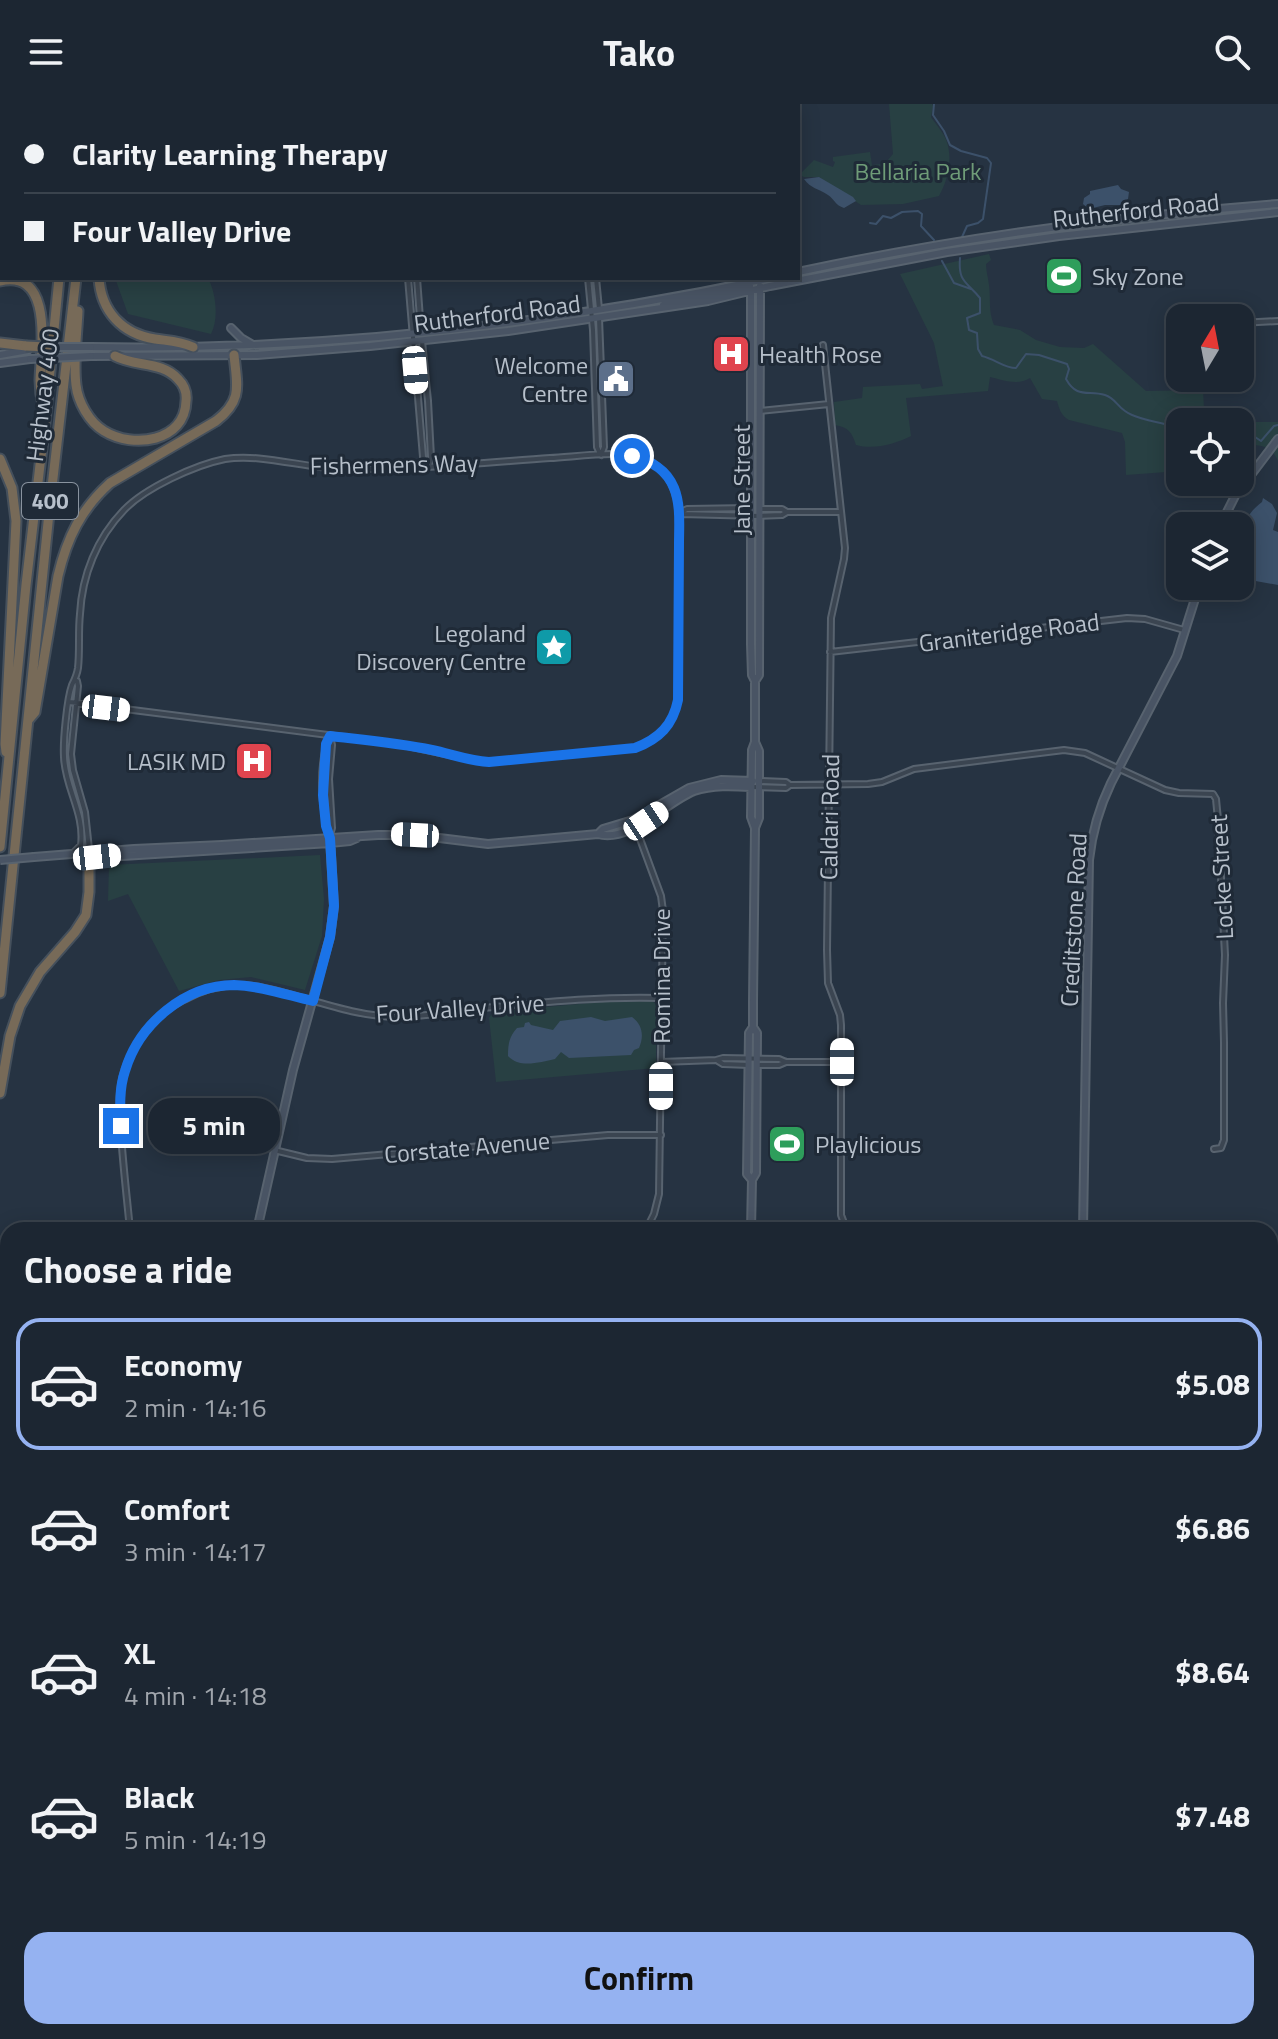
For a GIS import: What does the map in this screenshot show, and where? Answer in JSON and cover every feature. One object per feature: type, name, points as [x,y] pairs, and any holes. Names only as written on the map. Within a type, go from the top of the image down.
[{"type":"highway","points":[[10,280],[24,284],[38,300],[42,325],[40,386],[45,422]]},
{"type":"highway","name":"Highway 400","points":[[0,847],[59,280]]},
{"type":"highway","name":"Highway 400","points":[[0,993],[76,280]]},
{"type":"highway","points":[[76,280],[76,386],[89,417],[104,431],[137,441],[164,436],[174,430],[186,408],[187,395],[180,381],[169,371],[124,361],[115,356]]},
{"type":"highway","points":[[99,280],[103,301],[121,326],[143,336],[181,341],[193,347]]},
{"type":"highway","points":[[0,343],[27,348],[47,347]]},
{"type":"highway","points":[[28,721],[35,712],[63,554],[77,522],[110,483],[230,410],[236,395],[232,351]]},
{"type":"highway","points":[[0,459],[12,488],[16,521],[5,744],[9,767]]},
{"type":"highway","points":[[0,1093],[10,1036],[20,1006],[40,972],[86,915],[90,855]]},
{"type":"main road","name":"Rutherford Road","points":[[800,272],[980,237],[1278,204]]},
{"type":"main road","name":"Rutherford Road","points":[[47,347],[193,347],[232,351],[253,345],[486,326],[751,284],[760,289],[979,247],[1278,212]]},
{"type":"main road","name":"Jane Street","points":[[755,512],[760,411],[760,280]]},
{"type":"main road","name":"Rutherford Road","points":[[0,363],[413,341],[650,311],[708,301],[751,284]]},
{"type":"main road","name":"Jane Street","points":[[751,284],[759,675],[755,681],[755,742],[759,751],[755,784],[759,818],[755,828],[753,1027],[749,1033],[747,1174],[752,1180]]},
{"type":"main road","points":[[231,328],[253,345]]},
{"type":"main road","points":[[0,355],[27,348]]},
{"type":"main road","points":[[1227,512],[1235,496],[1278,439]]},
{"type":"main road","name":"Creditstone Road","points":[[1083,1222],[1089,860],[1094,824],[1172,665],[1195,600]]},
{"type":"main road","points":[[0,860],[397,834],[488,844],[598,834],[603,829],[634,823],[689,788],[721,780],[755,784]]},
{"type":"main road","points":[[259,1222],[293,1070],[333,922],[330,840]]},
{"type":"main road","name":"Jane Street","points":[[751,1222],[752,1180],[756,1173],[757,1033],[753,1027]]},
{"type":"street","points":[[408,280],[423,457],[429,466]]},
{"type":"street","points":[[417,280],[431,457],[429,466]]},
{"type":"street","points":[[588,280],[596,319],[597,447],[601,455]]},
{"type":"street","points":[[595,310],[596,280]]},
{"type":"street","points":[[1254,321],[1278,321]]},
{"type":"street","name":"Caldari Road","points":[[823,345],[844,559],[831,618],[827,950],[828,983],[840,1015],[841,1215],[844,1222]]},
{"type":"street","points":[[760,411],[829,404]]},
{"type":"street","name":"Fishermens Way","points":[[90,855],[85,812],[71,754],[72,685],[76,679],[79,652],[80,610],[91,561],[109,526],[126,508],[163,483],[200,465],[227,459],[250,458],[334,469],[632,456],[645,458],[671,482],[678,498],[679,513]]},
{"type":"street","points":[[73,703],[398,744],[474,761],[635,748],[659,736],[673,717],[678,700],[679,513],[687,509],[841,512]]},
{"type":"street","name":"Graniteridge Road","points":[[830,652],[1127,618],[1145,619],[1186,630]]},
{"type":"street","name":"Fishermens Way","points":[[73,703],[64,756],[68,781],[80,814],[82,839],[79,849],[73,853]]},
{"type":"street","points":[[330,736],[330,840]]},
{"type":"street","name":"Locke Street","points":[[755,784],[786,788],[790,785],[882,782],[914,769],[1064,750],[1085,753],[1165,790],[1210,793],[1216,799],[1225,960],[1224,1140],[1221,1148],[1214,1149]]},
{"type":"street","name":"Romina Drive","points":[[634,823],[661,896],[663,911],[661,1135],[658,1204],[650,1222]]},
{"type":"street","name":"Four Valley Drive","points":[[129,1222],[120,1092],[125,1070],[150,1025],[173,1005],[213,987],[258,987],[365,1014],[399,1017],[599,998],[662,998]]},
{"type":"street","points":[[661,1062],[723,1058],[779,1065],[786,1062],[842,1062]]},
{"type":"street","name":"Corstate Avenue","points":[[274,1150],[307,1158],[332,1159],[608,1135],[661,1135]]},
{"type":"green space","name":"Bellaria Park","points":[[889,104],[932,104],[931,117],[945,138],[949,152],[948,172],[939,196],[903,204],[861,205],[819,177],[800,175],[814,160],[833,167],[833,157],[870,152],[872,165],[887,161],[893,154]]},
{"type":"green space","points":[[989,254],[991,260],[986,267],[994,325],[1020,330],[1036,340],[1060,347],[1084,348],[1093,344],[1146,391],[1203,392],[1204,408],[1166,408],[1166,472],[1126,475],[1122,433],[1069,420],[1062,414],[1057,401],[1042,399],[1030,378],[1015,382],[990,377],[988,391],[906,398],[911,436],[891,444],[856,445],[849,431],[835,425],[834,402],[862,398],[863,387],[920,384],[922,389],[943,386],[934,343],[900,274]]},
{"type":"green space","points":[[116,280],[209,280],[216,306],[211,334],[128,314]]},
{"type":"green space","points":[[1254,422],[1278,422],[1278,461],[1271,450],[1254,444]]},
{"type":"green space","points":[[320,855],[324,899],[322,936],[305,990],[251,977],[219,980],[179,991],[128,894],[108,901],[109,865]]},
{"type":"green space","points":[[612,1001],[652,1001],[656,1004],[656,1068],[496,1082],[489,1018],[493,1012]]},
{"type":"water","points":[[819,177],[856,201],[841,207],[804,179]]},
{"type":"water","points":[[1118,185],[1129,192],[1128,199],[1122,205],[1089,209],[1083,204],[1090,191]]},
{"type":"water","points":[[1263,498],[1272,504],[1277,513],[1273,530],[1278,532],[1278,585],[1254,581],[1252,512]]},
{"type":"water","points":[[591,1017],[605,1021],[632,1017],[642,1031],[639,1048],[631,1055],[569,1058],[561,1052],[555,1059],[530,1064],[508,1056],[512,1034],[517,1028],[524,1027],[525,1023],[553,1030],[560,1021]]},
{"type":"waterway","points":[[934,104],[933,115],[950,145],[987,158],[991,163],[983,219],[967,226],[962,237]]},
{"type":"waterway","points":[[870,223],[876,224],[883,216],[891,218],[902,212],[918,211],[922,214],[921,226],[934,240]]},
{"type":"waterway","points":[[960,258],[962,277],[980,298],[980,313],[967,318],[969,330],[977,333],[978,349],[982,356],[1012,368],[1016,368],[1026,354],[1067,364],[1066,379],[1074,389],[1105,395],[1130,414],[1166,424]]},
{"type":"waterway","points":[[942,261],[954,283],[971,289]]},
{"type":"waterway","points":[[1254,436],[1261,441],[1278,425]]},
{"type":"place","name":"Sky Zone","points":[[1064,276]]},
{"type":"place","name":"Health Rose","points":[[731,354]]},
{"type":"place","name":"Welcome Centre","points":[[616,379]]},
{"type":"place","name":"Legoland Discovery Centre","points":[[554,647]]},
{"type":"place","name":"LASIK MD","points":[[254,761]]},
{"type":"place","name":"Playlicious","points":[[787,1144]]},
{"type":"route","points":[[121,1126],[120,1092],[125,1070],[150,1025],[173,1005],[213,987],[233,985],[258,987],[313,1001],[333,922],[330,838],[323,795],[326,744],[330,736],[398,744],[489,762],[635,748],[649,743],[667,727],[678,700],[678,498],[671,482],[660,469],[645,458],[632,456]]}]
